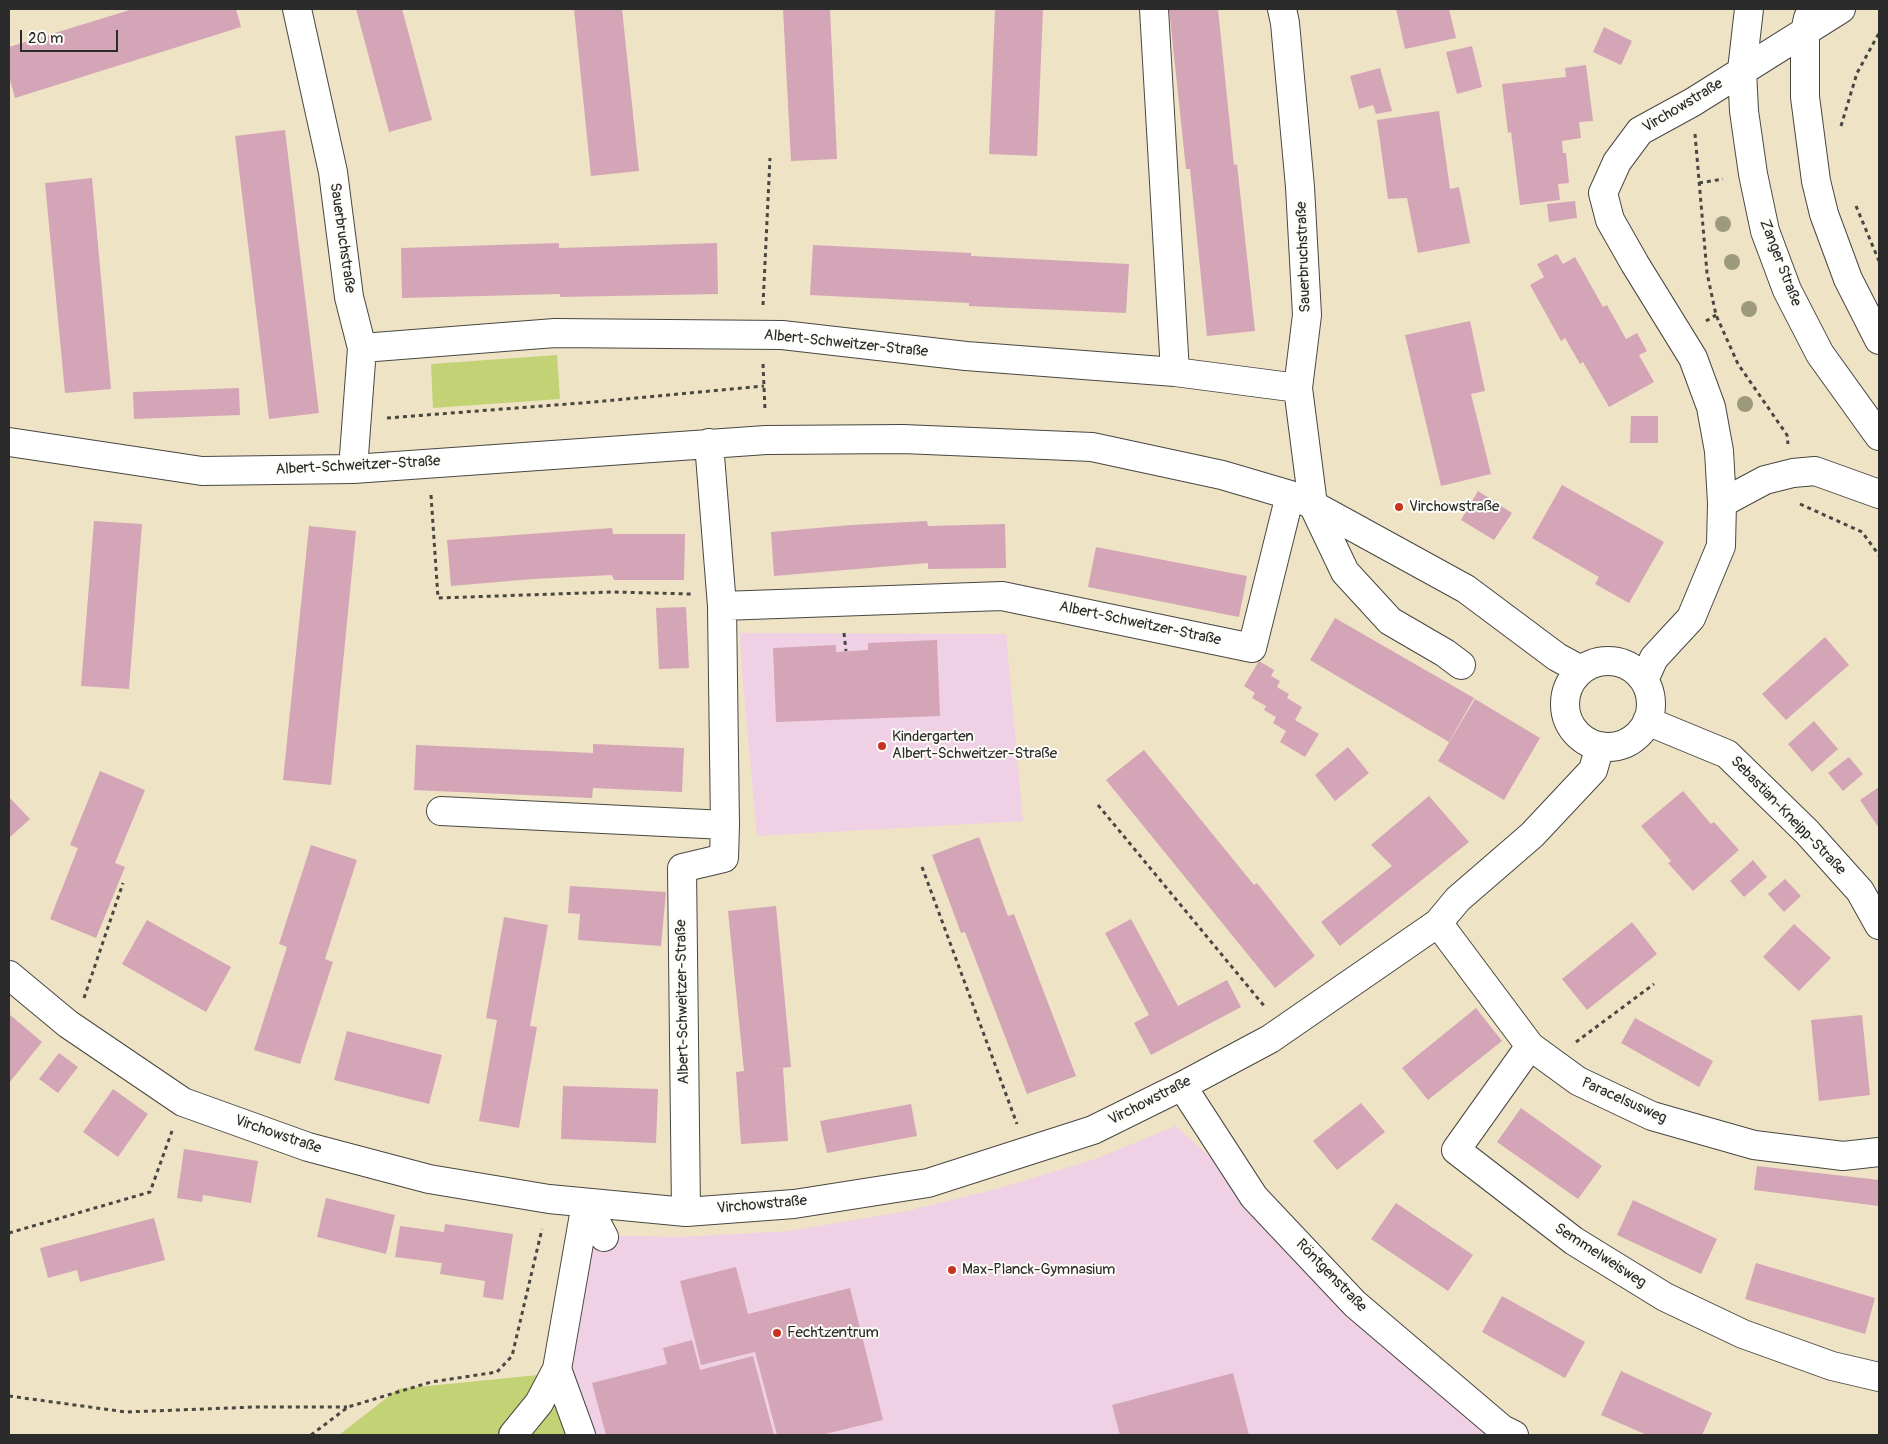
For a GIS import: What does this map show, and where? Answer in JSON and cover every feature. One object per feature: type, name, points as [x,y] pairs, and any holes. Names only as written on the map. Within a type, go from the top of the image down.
[{"type":"street","name":"Sauerbruchstraße","points":[[297,9],[333,172],[349,297],[362,348],[353,469]]},
{"type":"street","points":[[1154,9],[1175,372]]},
{"type":"street","name":"Sauerbruchstraße","points":[[1282,9],[1285,23],[1300,187],[1307,315],[1298,388],[1301,500]]},
{"type":"street","name":"Zanger Straße","points":[[1749,9],[1742,70],[1744,111],[1753,174],[1765,231],[1787,290],[1820,354],[1879,436]]},
{"type":"street","name":"Virchowstraße","points":[[1649,669],[1691,618],[1721,546],[1722,503],[1719,451],[1710,407],[1693,358],[1610,220],[1603,193],[1617,162],[1640,131],[1692,102],[1742,70],[1807,21],[1841,9]]},
{"type":"street","points":[[1807,21],[1805,97],[1816,181],[1822,206],[1848,278],[1879,340]]},
{"type":"street","name":"Albert-Schweitzer-Straße","points":[[362,348],[555,333],[782,335],[966,356],[1175,372],[1298,388]]},
{"type":"street","name":"Albert-Schweitzer-Straße","points":[[9,442],[202,471],[353,469],[766,440],[903,438],[1092,447],[1222,475],[1301,500],[1466,589],[1557,657],[1576,677]]},
{"type":"street","name":"Albert-Schweitzer-Straße","points":[[686,1212],[682,868],[724,858],[725,825],[722,600],[709,444]]},
{"type":"street","points":[[1722,503],[1766,480],[1793,473],[1815,471],[1879,494]]},
{"type":"street","name":"Albert-Schweitzer-Straße","points":[[722,600],[1002,596],[1252,648],[1301,500]]},
{"type":"street","points":[[1301,500],[1345,572],[1390,621],[1445,653],[1461,665]]},
{"type":"street","points":[[1604,662],[1616,662],[1649,669],[1651,708],[1647,721],[1639,733],[1628,742],[1614,746],[1600,746],[1587,742],[1576,733],[1569,722],[1565,709],[1566,696],[1576,677],[1592,664],[1604,662]]},
{"type":"street","name":"Sebastian-Kneipp-Straße","points":[[1647,721],[1727,754],[1807,832],[1860,891],[1879,925]]},
{"type":"street","name":"Virchowstraße","points":[[9,975],[73,1028],[183,1102],[308,1147],[429,1179],[549,1199],[686,1212],[794,1204],[928,1183],[1093,1130],[1182,1086],[1270,1039],[1438,923],[1458,899],[1532,835],[1593,770],[1600,746]]},
{"type":"street","points":[[441,811],[725,825]]},
{"type":"street","name":"Paracelsusweg","points":[[1438,923],[1541,1054],[1578,1081],[1652,1116],[1754,1145],[1843,1156],[1879,1152]]},
{"type":"street","name":"Semmelweisweg","points":[[1541,1054],[1456,1150],[1574,1242],[1665,1297],[1743,1334],[1832,1366],[1879,1377]]},
{"type":"street","name":"Röntgenstraße","points":[[1182,1086],[1254,1197],[1355,1304],[1506,1433]]},
{"type":"street","points":[[586,1203],[604,1237]]},
{"type":"street","points":[[513,1435],[539,1403],[557,1369],[586,1203]]},
{"type":"street","points":[[557,1369],[581,1435]]},
{"type":"path","points":[[1842,134],[1841,126],[1856,73],[1879,33]]},
{"type":"path","points":[[1692,102],[1707,273],[1716,315],[1738,364],[1787,435],[1799,503],[1862,532],[1879,555]]},
{"type":"path","points":[[766,440],[762,335],[770,158]]},
{"type":"path","points":[[1856,204],[1879,261]]},
{"type":"path","points":[[357,421],[764,386]]},
{"type":"path","points":[[429,463],[438,598],[613,592],[722,600]]},
{"type":"path","points":[[1098,805],[1283,1030]]},
{"type":"path","points":[[922,867],[1027,1151]]},
{"type":"path","points":[[73,1028],[123,883]]},
{"type":"path","points":[[1541,1054],[1654,984]]},
{"type":"path","points":[[9,1233],[150,1192],[183,1102]]},
{"type":"path","points":[[9,1396],[126,1412],[255,1407],[348,1407],[431,1382],[497,1372],[512,1356],[549,1199]]},
{"type":"path","points":[[311,1435],[348,1407]]},
{"type":"shaded area","name":"Kindergarten Albert-Schweitzer-Straße","points":[[740,633],[1006,634],[1023,821],[757,836]]},
{"type":"shaded area","name":"Max-Planck-Gymnasium","points":[[1176,1126],[1254,1197],[1496,1435],[578,1435],[548,1374],[591,1235],[682,1237],[790,1231],[902,1212],[997,1189],[1095,1159]]},
{"type":"green space","points":[[557,355],[560,399],[433,408],[431,364]]},
{"type":"green space","points":[[548,1374],[578,1435],[339,1435],[398,1389]]},
{"type":"building","points":[[133,9],[236,9],[241,27],[15,98],[9,76],[9,47]]},
{"type":"building","points":[[356,9],[402,9],[432,120],[389,132]]},
{"type":"building","points":[[574,9],[622,9],[639,171],[591,176]]},
{"type":"building","points":[[783,9],[830,9],[837,159],[791,161]]},
{"type":"building","points":[[995,9],[1043,9],[1037,156],[989,154]]},
{"type":"building","points":[[1169,9],[1218,9],[1234,165],[1237,164],[1255,331],[1207,336],[1190,169],[1186,169]]},
{"type":"building","points":[[1396,9],[1449,9],[1456,38],[1405,49]]},
{"type":"building","points":[[1604,27],[1632,41],[1621,65],[1593,52]]},
{"type":"building","points":[[1472,46],[1482,87],[1457,94],[1446,52]]},
{"type":"building","points":[[1586,65],[1593,121],[1579,122],[1581,138],[1562,141],[1563,153],[1566,153],[1569,183],[1558,184],[1560,200],[1520,205],[1511,132],[1508,133],[1502,84],[1566,77],[1565,68]]},
{"type":"building","points":[[1380,68],[1392,111],[1376,114],[1373,105],[1359,109],[1350,76]]},
{"type":"building","points":[[1439,111],[1450,189],[1459,187],[1470,243],[1418,253],[1407,198],[1388,199],[1377,120]]},
{"type":"building","points":[[285,130],[319,413],[269,419],[235,136]]},
{"type":"building","points":[[92,178],[111,389],[65,393],[45,183]]},
{"type":"building","points":[[1575,201],[1577,218],[1549,222],[1547,204]]},
{"type":"building","points":[[559,243],[559,248],[717,243],[718,294],[560,297],[560,294],[402,298],[401,248]]},
{"type":"building","points":[[813,245],[1129,264],[1126,313],[969,306],[969,303],[810,295]]},
{"type":"building","points":[[1557,254],[1563,264],[1575,257],[1603,307],[1607,305],[1626,339],[1637,333],[1647,351],[1639,355],[1654,382],[1609,407],[1583,362],[1580,364],[1565,338],[1561,341],[1530,285],[1544,277],[1537,264]]},
{"type":"building","points":[[1470,321],[1485,391],[1471,394],[1491,474],[1441,486],[1405,335]]},
{"type":"building","points":[[239,388],[240,415],[134,419],[133,392]]},
{"type":"building","points":[[1631,416],[1658,416],[1658,443],[1630,443]]},
{"type":"building","points":[[1562,485],[1664,542],[1629,603],[1595,584],[1599,577],[1532,538]]},
{"type":"building","points":[[1478,491],[1512,513],[1494,540],[1461,520]]},
{"type":"building","points":[[94,521],[142,524],[129,689],[81,686]]},
{"type":"building","points":[[927,521],[928,526],[1005,524],[1006,568],[928,569],[928,563],[774,576],[771,532]]},
{"type":"building","points":[[309,526],[356,531],[331,785],[283,780]]},
{"type":"building","points":[[612,528],[613,534],[685,534],[684,580],[614,580],[612,575],[451,586],[447,540]]},
{"type":"building","points":[[1096,547],[1247,576],[1239,617],[1088,587]]},
{"type":"building","points":[[686,607],[689,668],[659,669],[656,608]]},
{"type":"building","points":[[1335,618],[1474,698],[1449,742],[1310,660]]},
{"type":"building","points":[[1825,637],[1849,665],[1786,720],[1762,694]]},
{"type":"building","points":[[937,640],[940,716],[776,722],[773,648],[836,645],[836,652],[868,650],[868,643]]},
{"type":"building","points":[[1259,661],[1274,670],[1271,676],[1280,681],[1277,687],[1289,694],[1287,698],[1302,707],[1295,720],[1319,734],[1305,757],[1280,742],[1286,731],[1273,723],[1276,717],[1264,710],[1266,706],[1252,698],[1255,693],[1244,686]]},
{"type":"building","points":[[1475,699],[1540,738],[1504,800],[1438,761]]},
{"type":"building","points":[[1814,721],[1838,749],[1812,772],[1788,744]]},
{"type":"building","points":[[593,744],[684,748],[682,792],[593,788],[592,798],[414,790],[416,745],[593,753]]},
{"type":"building","points":[[1348,747],[1369,773],[1335,801],[1315,775]]},
{"type":"building","points":[[1144,750],[1254,885],[1257,883],[1315,956],[1275,988],[1106,780]]},
{"type":"building","points":[[1849,757],[1863,774],[1843,791],[1828,773]]},
{"type":"building","points":[[100,771],[145,790],[115,863],[125,867],[96,938],[50,919],[78,848],[70,845]]},
{"type":"building","points":[[1879,787],[1879,828],[1860,800]]},
{"type":"building","points":[[1683,791],[1711,824],[1714,822],[1739,850],[1693,891],[1668,863],[1671,861],[1641,826]]},
{"type":"building","points":[[1429,796],[1469,842],[1340,946],[1321,922],[1392,866],[1371,845]]},
{"type":"building","points":[[9,797],[30,819],[9,838]]},
{"type":"building","points":[[979,837],[1008,916],[1014,914],[1076,1076],[1027,1094],[965,932],[961,933],[932,855]]},
{"type":"building","points":[[311,845],[357,860],[325,959],[333,962],[300,1064],[254,1050],[287,947],[279,944]]},
{"type":"building","points":[[1753,860],[1767,877],[1744,897],[1730,881]]},
{"type":"building","points":[[1785,879],[1801,896],[1784,912],[1768,894]]},
{"type":"building","points":[[570,886],[666,892],[661,946],[578,940],[580,914],[568,913]]},
{"type":"building","points":[[776,906],[791,1067],[769,1069],[783,1068],[788,1141],[741,1144],[736,1072],[744,1071],[728,911]]},
{"type":"building","points":[[504,917],[548,925],[530,1026],[537,1027],[519,1128],[479,1121],[497,1020],[486,1018]]},
{"type":"building","points":[[1131,919],[1178,1006],[1227,980],[1241,1007],[1151,1055],[1134,1023],[1149,1015],[1105,933]]},
{"type":"building","points":[[147,920],[231,967],[206,1012],[122,964]]},
{"type":"building","points":[[1632,922],[1657,954],[1587,1010],[1562,979]]},
{"type":"building","points":[[1794,924],[1831,958],[1799,991],[1763,957]]},
{"type":"building","points":[[1476,1008],[1502,1041],[1428,1100],[1402,1068]]},
{"type":"building","points":[[9,1014],[42,1042],[9,1083]]},
{"type":"building","points":[[1862,1015],[1870,1095],[1819,1101],[1811,1020]]},
{"type":"building","points":[[1635,1018],[1713,1061],[1699,1087],[1621,1043]]},
{"type":"building","points":[[347,1031],[442,1055],[429,1104],[334,1080]]},
{"type":"building","points":[[59,1053],[78,1067],[58,1093],[39,1079]]},
{"type":"building","points":[[563,1086],[658,1089],[656,1143],[561,1139]]},
{"type":"building","points":[[113,1089],[148,1114],[118,1157],[83,1132]]},
{"type":"building","points":[[1361,1103],[1385,1132],[1337,1170],[1313,1141]]},
{"type":"building","points":[[911,1104],[917,1136],[827,1153],[820,1121]]},
{"type":"building","points":[[1521,1108],[1602,1166],[1578,1199],[1497,1142]]},
{"type":"building","points":[[184,1149],[258,1161],[251,1203],[203,1195],[202,1202],[177,1198]]},
{"type":"building","points":[[1757,1166],[1879,1180],[1879,1206],[1754,1190]]},
{"type":"building","points":[[326,1198],[395,1215],[386,1254],[317,1237]]},
{"type":"building","points":[[1633,1200],[1717,1239],[1701,1274],[1617,1235]]},
{"type":"building","points":[[1396,1203],[1473,1255],[1448,1291],[1371,1239]]},
{"type":"building","points":[[154,1218],[165,1260],[80,1282],[77,1270],[48,1278],[40,1248]]},
{"type":"building","points":[[445,1224],[513,1234],[503,1300],[483,1297],[485,1281],[440,1274],[442,1263],[395,1257],[400,1226],[444,1232]]},
{"type":"building","points":[[1756,1263],[1875,1298],[1865,1334],[1745,1299]]},
{"type":"building","name":"Fechtzentrum","points":[[736,1267],[748,1314],[850,1288],[883,1420],[821,1435],[777,1435],[755,1352],[701,1365],[680,1281]]},
{"type":"building","points":[[1502,1296],[1585,1342],[1565,1378],[1482,1332]]},
{"type":"building","points":[[692,1340],[700,1370],[753,1356],[774,1435],[606,1435],[592,1383],[667,1364],[663,1348]]},
{"type":"building","points":[[1621,1371],[1712,1413],[1702,1435],[1647,1435],[1601,1415]]},
{"type":"building","points":[[1233,1373],[1249,1435],[1120,1435],[1112,1405]]},
{"type":"place","name":"Virchowstraße","points":[[1399,507]]},
{"type":"place","name":"Kindergarten Albert-Schweitzer-Straße","points":[[882,746]]},
{"type":"place","name":"Max-Planck-Gymnasium","points":[[952,1270]]},
{"type":"place","name":"Fechtzentrum","points":[[777,1333]]}]
